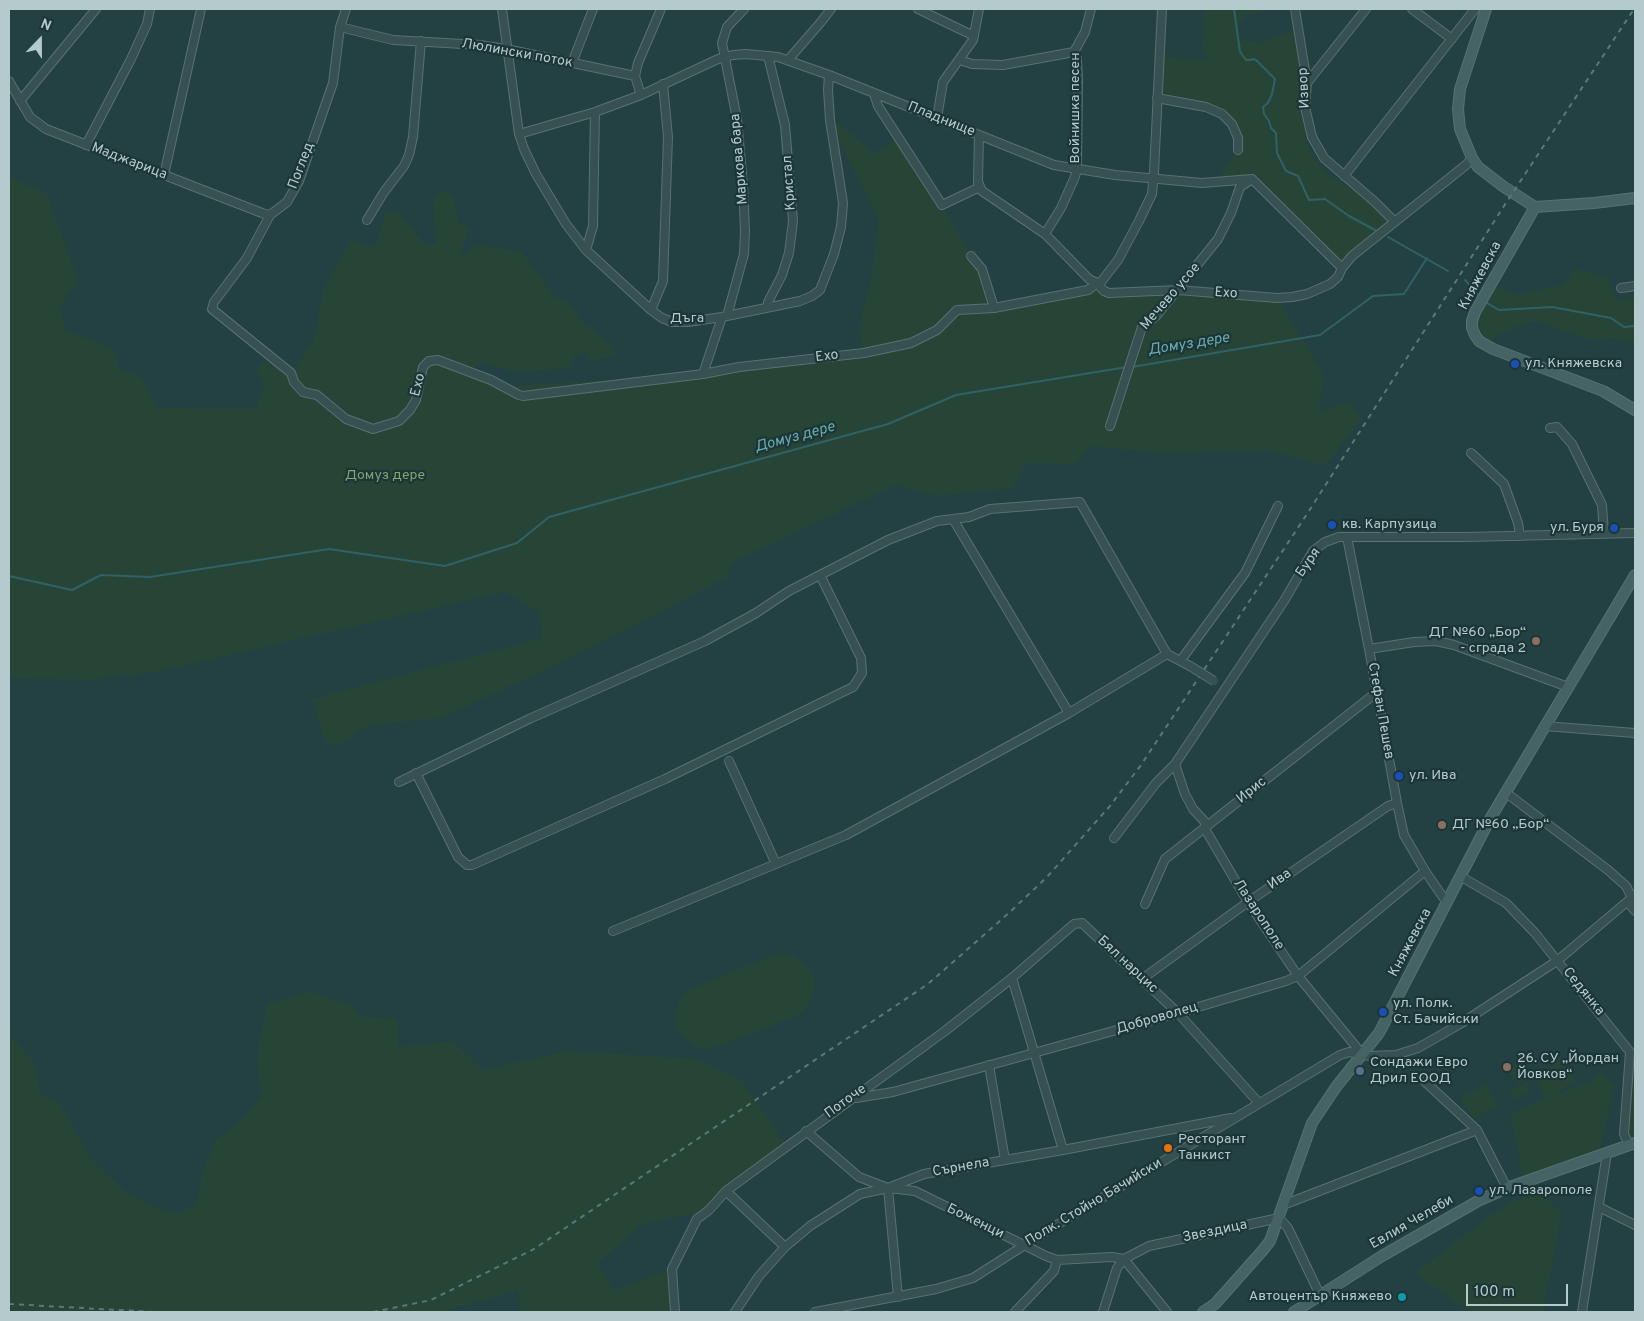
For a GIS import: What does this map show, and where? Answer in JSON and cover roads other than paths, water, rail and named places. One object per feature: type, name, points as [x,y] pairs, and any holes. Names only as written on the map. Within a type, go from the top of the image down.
[{"type":"street","points":[[87,9],[87,20]]},
{"type":"street","points":[[20,101],[96,9]]},
{"type":"street","points":[[86,145],[131,59],[147,24],[150,9]]},
{"type":"street","points":[[164,175],[201,9]]},
{"type":"street","name":"Поглед","points":[[214,302],[247,258],[270,215],[287,202],[299,181],[332,83],[340,27],[346,9]]},
{"type":"street","name":"Дъга","points":[[502,9],[519,134],[536,174],[566,224],[586,250],[651,310],[672,322],[688,322],[725,317],[800,302],[816,293],[823,284],[841,227],[843,203],[830,120],[829,75]]},
{"type":"street","points":[[572,62],[593,9]]},
{"type":"street","points":[[641,95],[635,76],[638,63],[661,9]]},
{"type":"street","name":"Маркова бара","points":[[703,374],[725,317],[744,254],[743,185],[737,119],[722,43],[727,27],[744,9]]},
{"type":"street","points":[[788,60],[831,9]]},
{"type":"street","points":[[918,9],[974,36]]},
{"type":"street","points":[[937,118],[943,82],[960,60],[974,36],[979,9]]},
{"type":"street","name":"Войнишка песен","points":[[1045,234],[1061,208],[1077,170],[1078,82],[1077,59],[1074,52],[1085,32],[1091,9]]},
{"type":"street","points":[[979,135],[980,187],[985,194],[1045,234],[1089,279],[1097,283],[1101,282],[1111,271],[1140,221],[1150,199],[1153,180],[1162,9]]},
{"type":"street","name":"Извор","points":[[1296,9],[1307,84],[1305,107],[1312,138],[1324,158],[1376,202],[1395,222]]},
{"type":"street","points":[[1307,84],[1366,9]]},
{"type":"street","points":[[1412,9],[1452,39]]},
{"type":"street","points":[[1344,176],[1475,9]]},
{"type":"street","points":[[1486,9],[1460,89],[1458,109],[1460,129],[1472,158],[1478,167],[1504,187],[1535,206],[1594,204],[1635,198]]},
{"type":"street","name":"Люлински поток","points":[[340,27],[358,30],[384,39],[480,45],[506,49],[635,76]]},
{"type":"street","points":[[367,220],[384,192],[404,166],[409,155],[413,137],[421,41]]},
{"type":"street","points":[[960,60],[972,64],[1003,66],[1074,52]]},
{"type":"street","name":"Пладнище","points":[[519,134],[595,112],[641,95],[725,57],[740,54],[788,60],[1048,163],[1077,170],[1153,180],[1202,183],[1252,179]]},
{"type":"street","name":"Кристал","points":[[768,56],[785,125],[793,220],[789,253],[782,274],[768,302],[768,308]]},
{"type":"street","name":"Маджарица","points":[[9,80],[30,117],[46,129],[262,214],[270,215]]},
{"type":"street","points":[[651,310],[663,281],[668,137],[662,84]]},
{"type":"street","points":[[874,94],[883,114],[942,205],[980,187]]},
{"type":"street","points":[[1157,98],[1206,107],[1222,114],[1232,124],[1238,138],[1238,150]]},
{"type":"street","points":[[586,250],[593,226],[595,112]]},
{"type":"street","name":"Ехо","points":[[214,302],[212,309],[291,373],[294,382],[303,392],[316,395],[346,419],[373,429],[399,421],[410,410],[416,400],[424,367],[429,361],[438,360],[482,376],[524,396],[703,374],[739,367],[864,353],[911,343],[937,330],[957,310],[994,308],[1088,290],[1097,283],[1104,291],[1109,293],[1178,290],[1277,298],[1307,294],[1330,284],[1338,277],[1342,268],[1352,256],[1466,165],[1472,158]]},
{"type":"street","points":[[1252,179],[1342,268]]},
{"type":"street","name":"Мечево усое","points":[[1110,426],[1142,327],[1156,316],[1218,239],[1231,213],[1240,188],[1252,179]]},
{"type":"street","name":"Княжевска","points":[[1535,206],[1475,312],[1472,328],[1479,341],[1486,345],[1603,391],[1635,410]]},
{"type":"street","points":[[971,256],[982,269],[994,308]]},
{"type":"street","points":[[1621,288],[1635,286]]},
{"type":"street","points":[[1550,428],[1558,427],[1572,444],[1602,505],[1604,533]]},
{"type":"street","points":[[1471,453],[1504,484],[1518,523],[1520,536]]},
{"type":"street","points":[[399,782],[529,719],[705,641],[756,613],[789,592],[888,540],[938,521],[969,517],[1000,507],[1080,502],[1167,654],[1181,660],[1214,681],[1226,685]]},
{"type":"street","points":[[1181,660],[1245,573],[1278,506]]},
{"type":"street","points":[[953,519],[1068,713]]},
{"type":"street","name":"Буря","points":[[1114,838],[1156,783],[1175,764],[1226,685],[1242,666],[1284,601],[1313,551],[1332,538],[1635,533]]},
{"type":"street","name":"Стефан Пешев","points":[[1347,537],[1404,835],[1447,903]]},
{"type":"street","name":"Княжевска","points":[[1203,1312],[1215,1304],[1263,1250],[1274,1232],[1312,1123],[1336,1087],[1379,1033],[1505,792],[1635,575]]},
{"type":"street","points":[[416,773],[458,857],[467,866],[472,866],[665,779],[853,688],[862,673],[861,658],[820,576]]},
{"type":"street","points":[[1369,649],[1414,642],[1436,641],[1454,645],[1568,687]]},
{"type":"street","points":[[613,931],[846,835],[1068,713],[1167,654]]},
{"type":"street","name":"Ирис","points":[[1145,904],[1165,859],[1377,692]]},
{"type":"street","points":[[1544,726],[1635,733]]},
{"type":"street","points":[[729,761],[776,864]]},
{"type":"street","name":"Лазарополе","points":[[1175,764],[1185,794],[1193,809],[1205,822],[1205,829],[1248,902],[1298,976],[1362,1054]]},
{"type":"street","points":[[1505,792],[1608,870],[1626,886],[1634,896],[1631,906],[1635,912]]},
{"type":"street","name":"Ива","points":[[1142,979],[1248,902],[1388,806],[1397,803]]},
{"type":"street","name":"Доброволец","points":[[854,1098],[894,1092],[1286,981],[1298,976],[1425,871]]},
{"type":"street","name":"Седянка","points":[[1460,876],[1506,903],[1535,933],[1633,1049],[1624,1134],[1632,1144]]},
{"type":"street","name":"Полк. Стойно Бачийски","points":[[816,1312],[936,1290],[973,1278],[1023,1245],[1340,1054],[1349,1052],[1370,1056],[1396,1055],[1418,1048],[1460,1024],[1557,961],[1634,896]]},
{"type":"street","name":"Бял нарцис","points":[[1074,924],[1082,923],[1178,1013],[1258,1102]]},
{"type":"street","name":"Поточе","points":[[675,1312],[672,1269],[698,1219],[726,1191],[945,1031],[1012,978],[1074,924]]},
{"type":"street","points":[[1012,978],[1063,1150]]},
{"type":"street","points":[[989,1065],[1005,1160]]},
{"type":"street","points":[[1420,1077],[1477,1130],[1506,1188]]},
{"type":"street","name":"Сърнела","points":[[735,1312],[759,1276],[785,1247],[810,1226],[860,1194],[888,1188],[924,1174],[1236,1117]]},
{"type":"street","points":[[1283,1205],[1477,1130]]},
{"type":"street","name":"Боженци","points":[[806,1131],[859,1177],[888,1188],[915,1191],[1057,1260],[1112,1257],[1124,1259]]},
{"type":"street","name":"Евлия Челеби","points":[[1294,1312],[1382,1256],[1478,1201],[1506,1188],[1632,1144]]},
{"type":"street","points":[[1582,1312],[1607,1153]]},
{"type":"street","points":[[888,1188],[898,1297]]},
{"type":"street","points":[[726,1191],[785,1247]]},
{"type":"street","points":[[1599,1207],[1635,1224]]},
{"type":"street","points":[[1279,1218],[1288,1228],[1320,1295]]},
{"type":"street","name":"Звездица","points":[[1124,1259],[1149,1246],[1279,1218]]},
{"type":"street","points":[[1103,1312],[1117,1268],[1124,1259],[1167,1312]]},
{"type":"street","points":[[1015,1312],[1054,1271],[1057,1260]]},
{"type":"waterway","points":[[1234,9],[1240,52],[1246,60],[1254,59],[1257,61],[1275,79],[1272,94],[1268,103],[1263,107],[1264,114],[1271,128],[1276,133],[1277,153],[1286,171],[1298,176],[1309,200],[1325,199],[1349,216],[1377,231]]},
{"type":"waterway","points":[[1388,237],[1448,271]]},
{"type":"waterway","name":"Домуз дере","points":[[1132,367],[1320,335],[1373,296],[1404,294],[1427,258]]},
{"type":"waterway","name":"Домуз дере","points":[[1465,280],[1480,297]]},
{"type":"waterway","name":"Домуз дере","points":[[1485,302],[1499,310],[1552,307],[1611,318],[1624,327],[1635,326]]},
{"type":"waterway","name":"Домуз дере","points":[[9,576],[72,590],[101,575],[150,577],[329,549],[445,566],[517,543],[549,517],[888,424],[956,395],[1127,367]]},
{"type":"railway","points":[[373,1312],[431,1300],[534,1249],[928,984],[1047,877],[1110,806],[1141,765],[1307,514],[1504,206],[1634,9]]},
{"type":"railway","points":[[9,1304],[155,1312]]},
{"type":"place","name":"ул. Княжевска","points":[[1515,364]]},
{"type":"place","name":"кв. Карпузица","points":[[1332,525]]},
{"type":"place","name":"ул. Буря","points":[[1614,528]]},
{"type":"place","name":"ДГ №60 „Бор“ - сграда 2","points":[[1536,641]]},
{"type":"place","name":"ул. Ива","points":[[1399,776]]},
{"type":"place","name":"ДГ №60 „Бор“","points":[[1442,825]]},
{"type":"place","name":"ул. Полк. Ст. Бачийски","points":[[1383,1012]]},
{"type":"place","name":"26. СУ „Йордан Йовков“","points":[[1507,1067]]},
{"type":"place","name":"Сондажи Евро Дрил ЕООД","points":[[1360,1071]]},
{"type":"place","name":"Ресторант Танкист","points":[[1168,1148]]},
{"type":"place","name":"ул. Лазарополе","points":[[1479,1191]]},
{"type":"place","name":"Автоцентър Княжево","points":[[1402,1297]]}]
